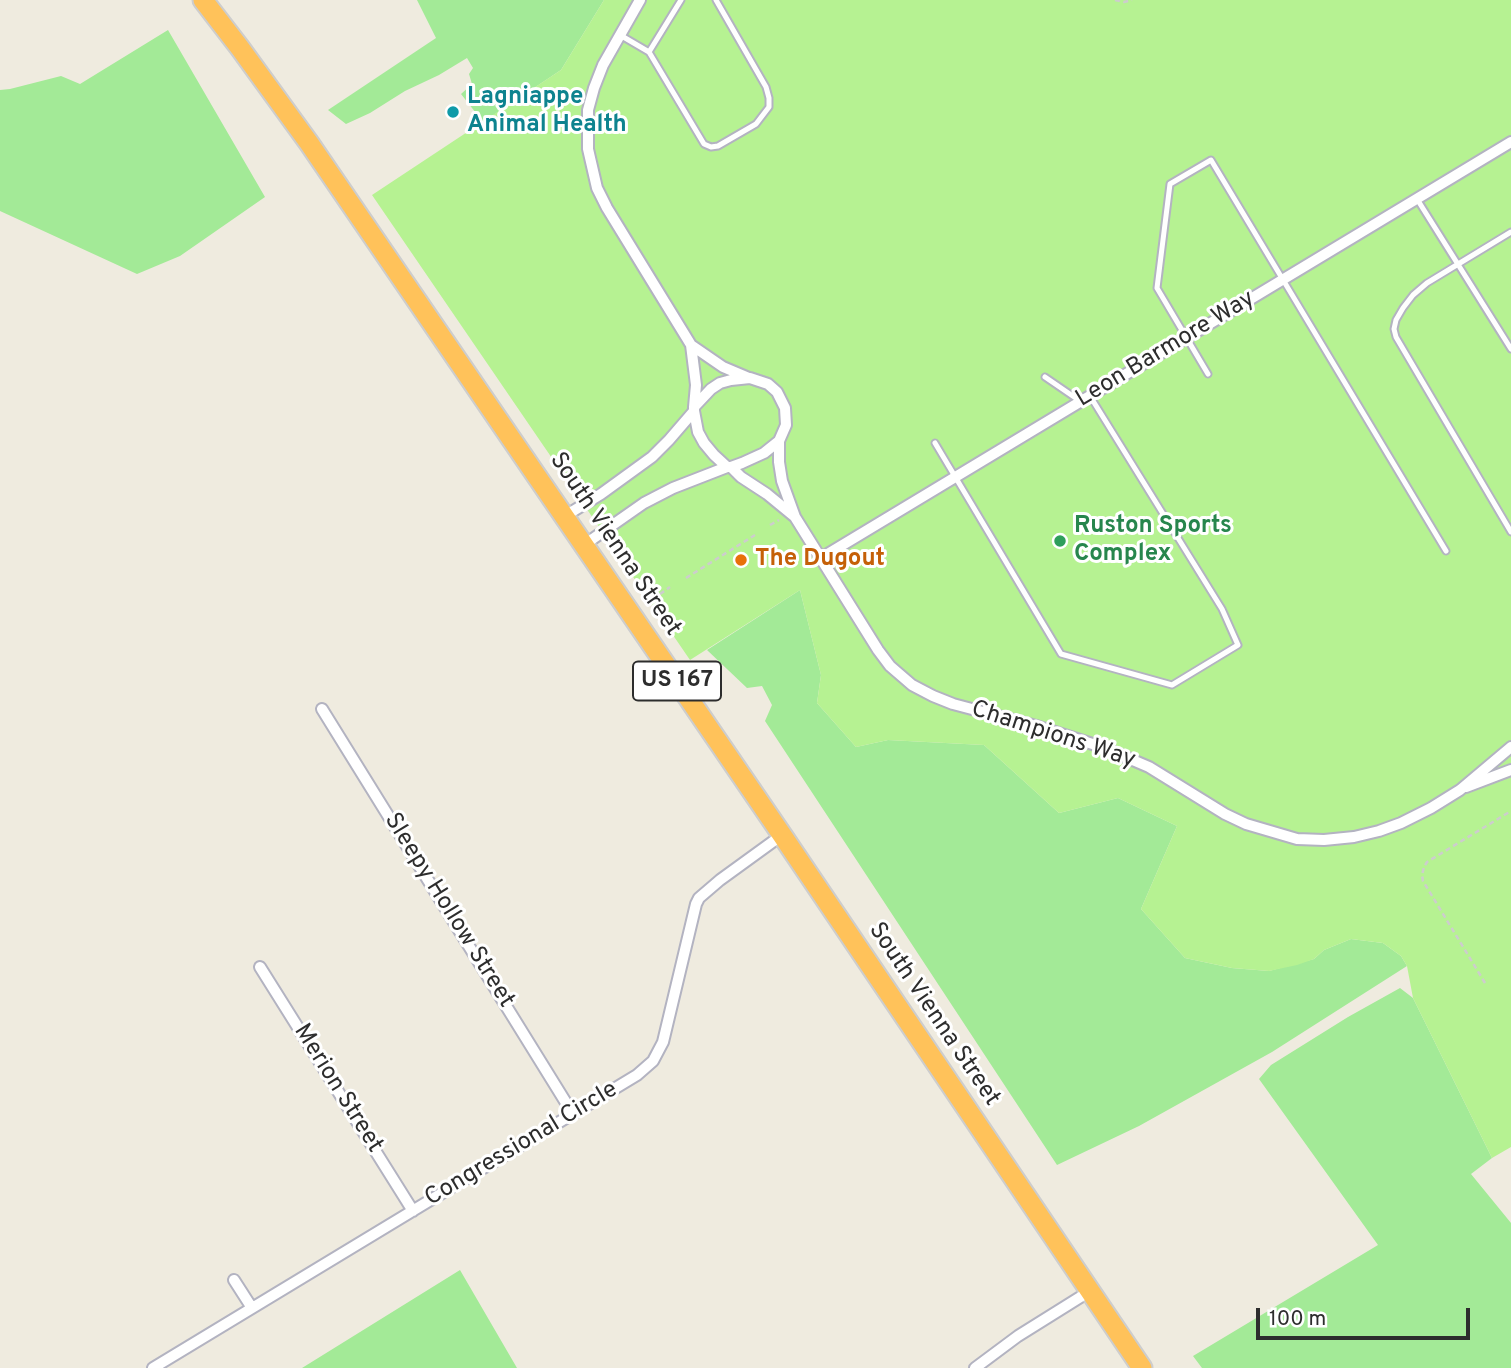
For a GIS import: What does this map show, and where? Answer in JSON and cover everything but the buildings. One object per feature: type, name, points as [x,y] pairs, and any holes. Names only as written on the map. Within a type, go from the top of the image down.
[{"type":"highway","name":"South Vienna Street","points":[[203,0],[309,143],[1142,1368]]},
{"type":"street","name":"Champions Way","points":[[640,0],[603,65],[588,110],[588,149],[597,188],[691,345],[723,367],[768,384],[777,392],[786,408],[787,417],[779,441],[779,462],[782,481],[795,517],[884,658],[912,685],[953,704],[1102,747],[1149,767],[1246,824],[1297,839],[1354,838],[1401,823],[1460,790],[1511,747]]},
{"type":"street","name":"Leon Barmore Way","points":[[821,558],[1511,142]]},
{"type":"street","name":"Champions Way","points":[[691,345],[696,385],[694,409],[698,432],[704,443],[714,456],[795,517]]},
{"type":"street","points":[[565,516],[652,457],[720,383],[750,378]]},
{"type":"street","points":[[584,545],[645,503],[673,488],[757,456],[779,441]]},
{"type":"street","name":"Sleepy Hollow Street","points":[[322,709],[573,1114]]},
{"type":"street","name":"Champions Way","points":[[1460,790],[1511,770]]},
{"type":"street","name":"Congressional Circle","points":[[153,1368],[637,1076],[653,1061],[663,1042],[699,898],[782,835]]},
{"type":"street","name":"Merion Street","points":[[260,967],[413,1211]]},
{"type":"street","points":[[234,1280],[252,1308]]},
{"type":"street","points":[[975,1368],[1009,1341],[1090,1291]]},
{"type":"lane","points":[[649,52],[681,0]]},
{"type":"lane","points":[[620,35],[649,52],[704,144],[718,146],[756,124],[769,107],[769,98],[766,87],[716,0]]},
{"type":"lane","points":[[1208,374],[1157,288],[1170,184],[1211,159],[1446,551]]},
{"type":"lane","points":[[1417,199],[1511,349]]},
{"type":"lane","points":[[1511,232],[1427,283],[1413,295],[1396,320],[1394,329],[1396,337],[1511,532]]},
{"type":"lane","points":[[935,443],[1061,653],[1172,685],[1238,645],[1222,609],[1085,399],[1045,377]]},
{"type":"path","points":[[1115,0],[1132,0]]},
{"type":"path","points":[[770,525],[780,519]]},
{"type":"path","points":[[685,578],[755,535]]},
{"type":"path","points":[[660,594],[670,587]]},
{"type":"path","points":[[1485,983],[1423,881],[1423,867],[1511,811]]},
{"type":"green space","points":[[417,0],[604,0],[561,70],[483,122],[461,94],[472,84],[469,74],[473,68],[467,58],[346,124],[328,110],[436,38]]},
{"type":"green space","name":"Ruston Sports Complex","points":[[604,0],[1511,0],[1511,1147],[1492,1158],[1413,998],[1407,966],[1401,956],[1383,943],[1351,939],[1324,950],[1314,959],[1269,971],[1232,968],[1185,958],[1141,909],[1177,826],[1118,798],[1059,813],[984,745],[888,740],[856,747],[817,703],[821,675],[800,590],[690,660],[372,195],[561,70]]},
{"type":"green space","points":[[168,30],[265,197],[180,256],[137,274],[0,211],[0,90],[61,76],[80,84]]},
{"type":"green space","points":[[800,590],[821,675],[817,703],[856,747],[888,740],[984,745],[1059,813],[1118,798],[1177,826],[1141,909],[1185,958],[1232,968],[1269,971],[1314,959],[1324,950],[1351,939],[1383,943],[1401,956],[1407,966],[1272,1052],[1139,1126],[1057,1165],[765,721],[772,705],[762,686],[747,688],[707,650]]},
{"type":"green space","points":[[1400,988],[1413,998],[1492,1158],[1471,1174],[1511,1223],[1511,1368],[1202,1368],[1193,1356],[1378,1245],[1259,1079],[1271,1065]]},
{"type":"green space","points":[[460,1270],[517,1368],[302,1368]]},
{"type":"place","name":"Lagniappe Animal Health","points":[[453,112]]},
{"type":"place","name":"Ruston Sports Complex","points":[[1060,541]]},
{"type":"place","name":"The Dugout","points":[[741,560]]}]
